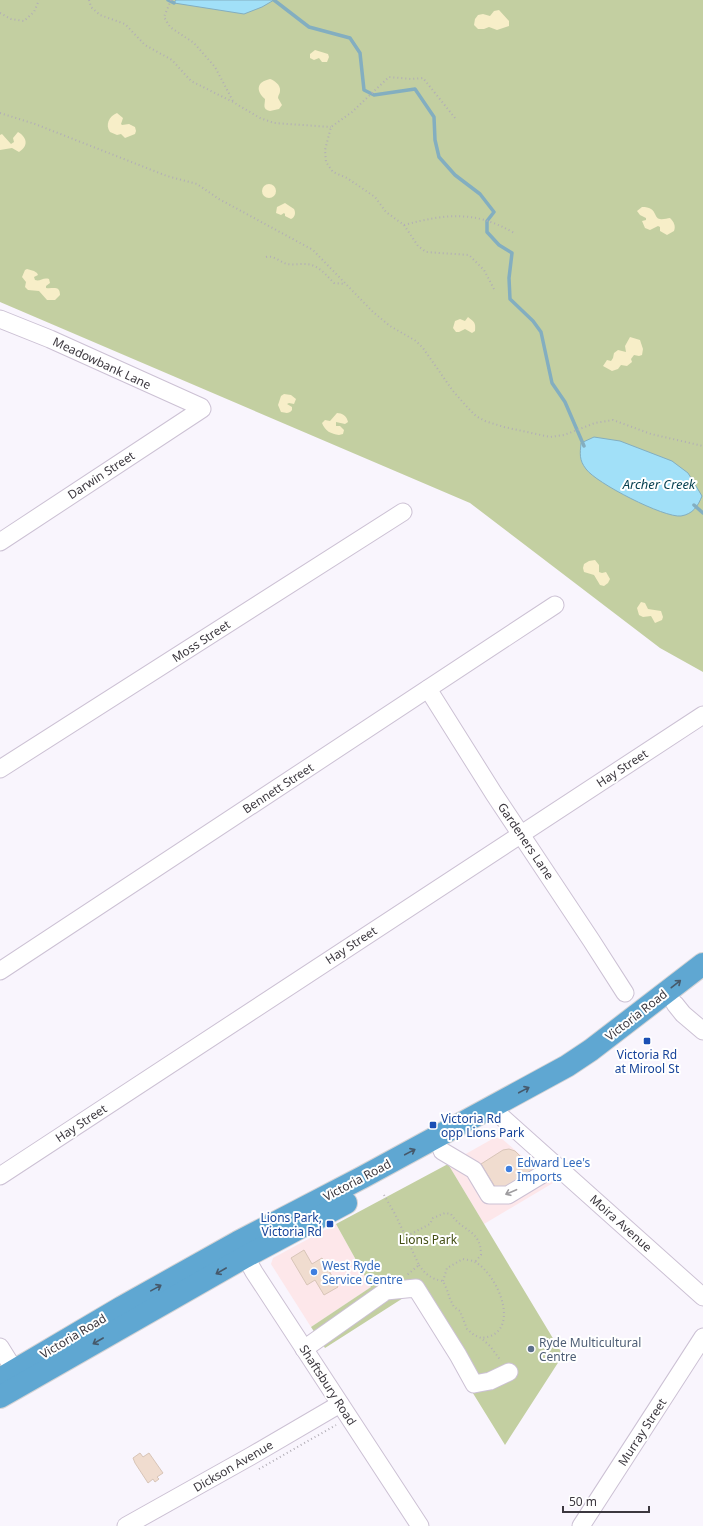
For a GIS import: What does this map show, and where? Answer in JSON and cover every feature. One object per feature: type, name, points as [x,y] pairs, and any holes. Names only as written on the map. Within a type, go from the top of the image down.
[{"type":"highway","name":"Victoria Road","points":[[241,1250],[363,1177],[567,1066],[591,1050],[703,964]]},
{"type":"highway","name":"Victoria Road","points":[[0,1397],[13,1378],[122,1307],[442,1151],[589,1069],[703,982]]},
{"type":"street","name":"Meadowbank Lane","points":[[0,319],[201,407],[202,409]]},
{"type":"street","name":"Darwin Street","points":[[0,542],[202,409]]},
{"type":"street","name":"Moss Street","points":[[0,769],[402,512]]},
{"type":"street","name":"Bennett Street","points":[[0,971],[555,605]]},
{"type":"street","name":"Gardeners Lane","points":[[428,689],[520,835],[578,920],[625,993]]},
{"type":"street","name":"Hay Street","points":[[0,1176],[703,715]]},
{"type":"street","points":[[675,1004],[683,1014],[703,1031]]},
{"type":"street","name":"Moira Avenue","points":[[503,1118],[703,1297]]},
{"type":"street","points":[[442,1151],[474,1170],[489,1195],[508,1195],[556,1166]]},
{"type":"street","name":"Shaftsbury Road","points":[[241,1250],[420,1526]]},
{"type":"street","points":[[304,1349],[386,1291],[416,1288],[458,1355],[474,1384],[490,1381],[509,1372]]},
{"type":"street","name":"Murray Street","points":[[581,1526],[703,1337]]},
{"type":"street","points":[[0,1347],[13,1378]]},
{"type":"street","name":"Dickson Avenue","points":[[126,1526],[340,1404]]},
{"type":"path","points":[[0,13],[11,19],[24,21],[34,12],[40,0]]},
{"type":"path","points":[[89,0],[91,7],[100,14],[125,24],[145,45],[172,60],[191,82],[233,102],[260,118],[274,123],[331,127],[352,112],[368,95],[389,77],[411,79],[423,78],[455,118]]},
{"type":"path","points":[[171,0],[164,17],[170,27],[194,43],[215,67],[233,102]]},
{"type":"path","points":[[0,113],[35,124],[166,176],[197,184],[219,199],[313,250],[373,312],[390,326],[420,344],[453,391],[476,416],[485,421],[504,427],[550,437],[564,435],[595,423],[613,420],[651,434],[703,446]]},
{"type":"path","points":[[331,127],[325,150],[326,162],[333,172],[347,178],[375,197],[386,212],[404,225],[418,246],[426,252],[469,255],[484,270],[494,289]]},
{"type":"path","points":[[404,225],[432,218],[453,215],[475,217],[502,226],[514,233]]},
{"type":"path","points":[[266,257],[270,256],[288,265],[309,264],[315,266],[324,272],[334,283],[346,284]]},
{"type":"path","points":[[384,1195],[395,1214],[419,1265],[425,1273],[436,1280],[442,1281]]},
{"type":"path","points":[[406,1236],[430,1224],[433,1218],[445,1213],[451,1214],[479,1241],[481,1255],[475,1262]]},
{"type":"path","points":[[481,1338],[495,1335],[500,1329],[504,1320],[500,1293],[490,1277],[475,1262],[463,1259],[448,1268],[442,1281],[452,1303],[460,1311],[466,1329],[481,1338],[490,1346],[509,1372]]},
{"type":"path","points":[[386,1291],[419,1265]]},
{"type":"shaded area","points":[[494,1138],[501,1138],[553,1183],[484,1224],[448,1164]]},
{"type":"shaded area","points":[[336,1224],[371,1287],[311,1327],[271,1264],[273,1258]]},
{"type":"green space","points":[[0,0],[703,0],[703,672],[660,648],[470,503],[0,302]]},
{"type":"green space","name":"Lions Park","points":[[448,1164],[563,1355],[505,1445],[411,1293],[325,1348],[311,1327],[371,1287],[336,1224]]},
{"type":"sand","points":[[499,10],[509,21],[509,26],[497,30],[489,27],[478,29],[474,25],[475,19],[478,15],[483,14],[490,16],[494,11]]},
{"type":"sand","points":[[315,50],[328,54],[329,57],[327,62],[322,62],[319,58],[314,60],[310,58],[310,54]]},
{"type":"sand","points":[[270,79],[278,85],[280,89],[278,98],[282,105],[279,109],[270,111],[265,108],[265,99],[260,93],[259,87],[262,82]]},
{"type":"sand","points":[[117,113],[123,118],[122,125],[129,124],[135,127],[135,134],[125,138],[121,134],[117,135],[110,132],[108,124],[110,118]]},
{"type":"sand","points":[[18,132],[23,136],[26,142],[22,150],[19,152],[12,148],[0,150],[0,135],[2,134],[11,144],[14,142],[13,138]]},
{"type":"sand","points":[[266,184],[272,184],[276,188],[276,194],[272,198],[266,198],[262,194],[262,188]]},
{"type":"sand","points":[[285,203],[295,210],[294,216],[291,219],[285,216],[284,213],[281,215],[276,213],[277,207]]},
{"type":"sand","points":[[642,207],[651,209],[658,218],[670,218],[675,227],[674,231],[667,235],[660,231],[660,227],[658,226],[650,230],[645,228],[642,221],[646,220],[646,218],[640,215],[637,211]]},
{"type":"sand","points":[[27,269],[37,273],[38,275],[34,277],[35,280],[49,279],[50,283],[46,286],[46,288],[56,288],[59,290],[60,295],[55,300],[47,300],[39,291],[28,290],[25,287],[26,282],[22,277]]},
{"type":"sand","points":[[468,317],[474,322],[475,331],[472,333],[465,329],[456,332],[453,328],[455,321],[460,319],[465,321]]},
{"type":"sand","points":[[630,337],[640,340],[643,349],[642,355],[634,355],[631,359],[632,362],[627,366],[621,365],[618,369],[612,371],[603,366],[607,360],[611,361],[614,353],[618,350],[626,352],[625,346]]},
{"type":"sand","points":[[284,394],[291,395],[296,399],[294,404],[287,404],[292,407],[292,410],[289,413],[281,412],[278,405],[281,396]]},
{"type":"sand","points":[[337,413],[344,415],[348,422],[345,424],[336,422],[336,426],[340,426],[344,430],[343,434],[339,435],[329,432],[322,423],[325,420],[330,421]]},
{"type":"sand","points":[[595,560],[599,565],[599,572],[606,572],[610,579],[604,586],[600,585],[594,575],[584,572],[584,564]]},
{"type":"sand","points":[[641,602],[645,603],[648,609],[661,611],[663,617],[662,620],[655,623],[651,616],[643,617],[639,615],[637,608]]},
{"type":"water","points":[[176,0],[274,0],[262,7],[244,14],[174,3]]},
{"type":"water","name":"Archer Creek","points":[[594,437],[620,441],[672,461],[688,473],[702,496],[699,503],[692,511],[685,515],[672,515],[646,506],[603,483],[586,469],[580,457],[581,443]]},
{"type":"building","name":"Edward Lee's Imports","points":[[509,1149],[515,1151],[538,1174],[497,1190],[481,1164],[503,1150]]},
{"type":"building","name":"West Ryde Service Centre","points":[[304,1250],[312,1264],[322,1258],[338,1287],[324,1295],[315,1280],[307,1285],[291,1258]]},
{"type":"building","points":[[140,1453],[143,1457],[149,1453],[163,1473],[157,1477],[159,1479],[155,1482],[153,1479],[148,1483],[135,1463],[133,1458]]},
{"type":"waterway","name":"Archer Creek","points":[[168,0],[174,3]]},
{"type":"waterway","name":"Archer Creek","points":[[274,0],[309,27],[350,38],[360,53],[364,90],[374,95],[415,89],[434,117],[435,140],[439,157],[455,175],[480,194],[494,212],[487,221],[487,232],[499,245],[512,253],[509,278],[510,299],[533,321],[541,332],[552,383],[565,402],[584,446]]},
{"type":"waterway","name":"Archer Creek","points":[[694,505],[703,513]]},
{"type":"place","name":"Victoria Rd at Mirool St","points":[[647,1041]]},
{"type":"place","name":"Victoria Rd opp Lions Park","points":[[433,1125]]},
{"type":"place","name":"Edward Lee's Imports","points":[[509,1169]]},
{"type":"place","name":"Lions Park, Victoria Rd","points":[[330,1224]]},
{"type":"place","name":"West Ryde Service Centre","points":[[314,1272]]},
{"type":"place","name":"Ryde Multicultural Centre","points":[[531,1349]]}]
